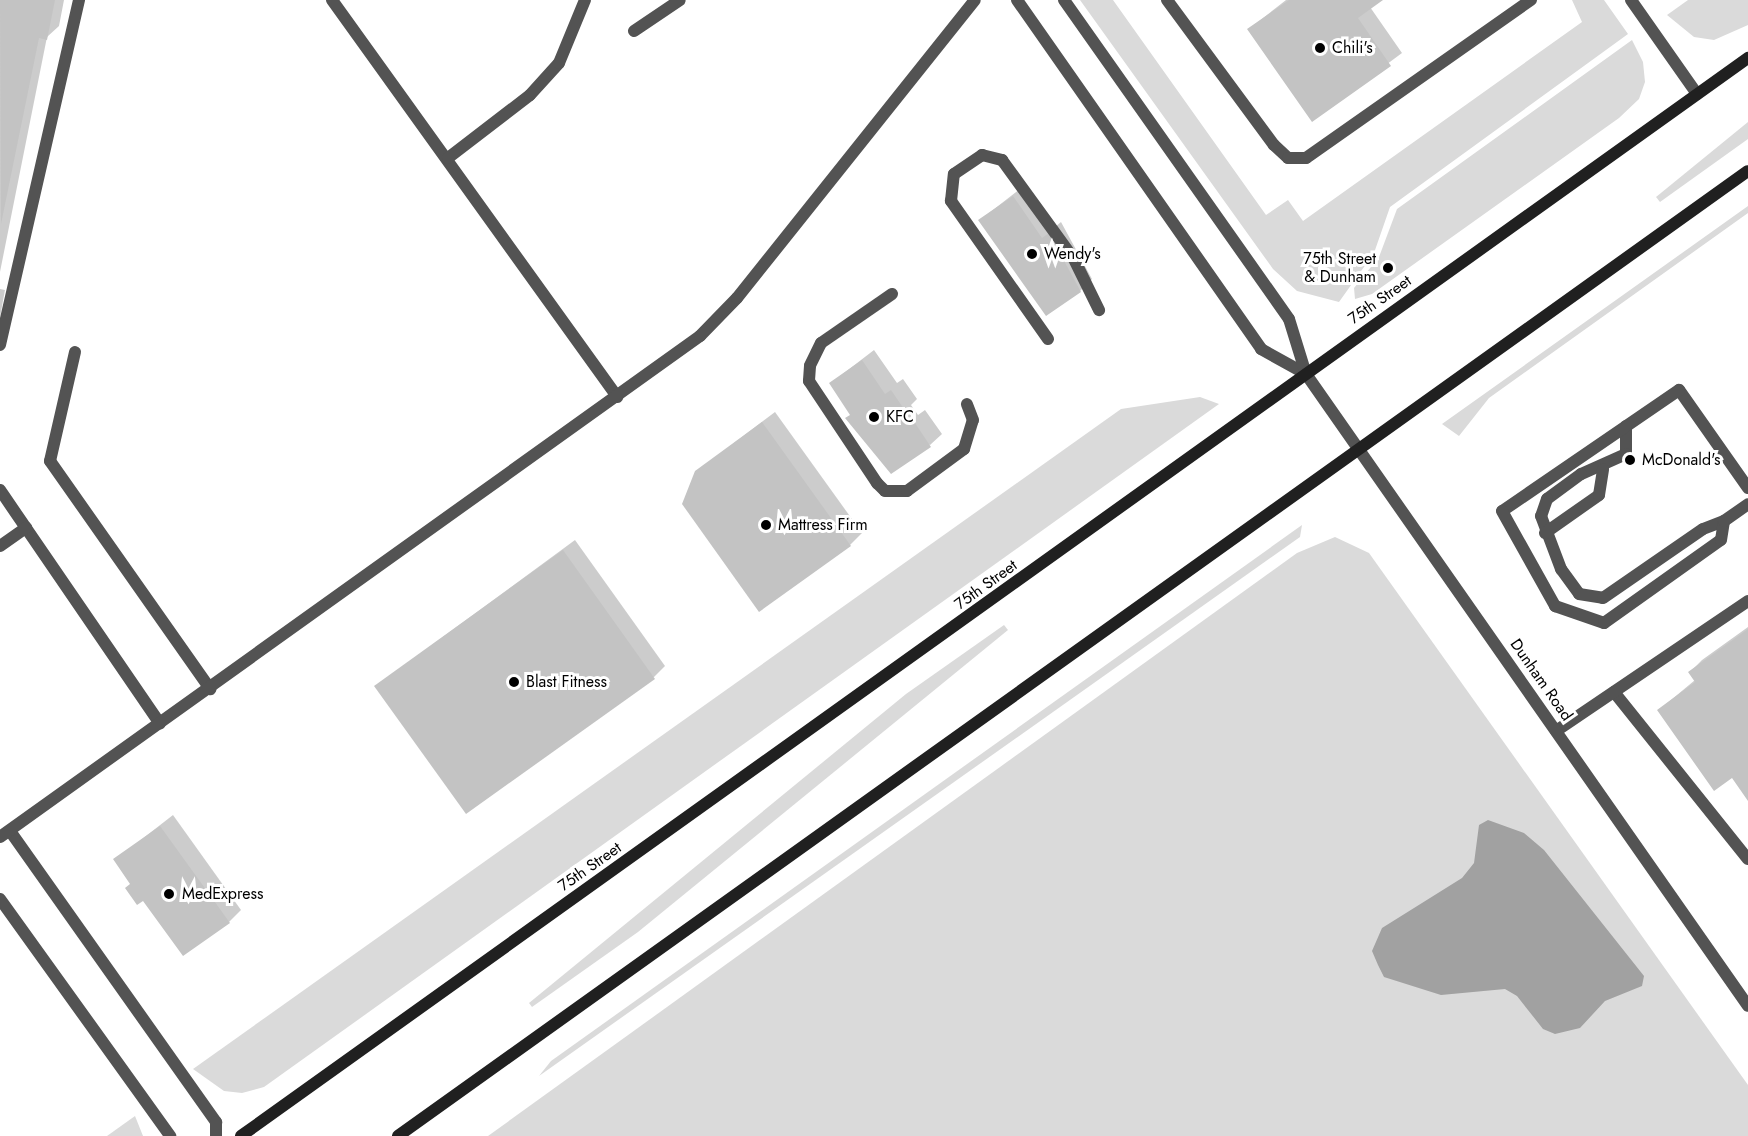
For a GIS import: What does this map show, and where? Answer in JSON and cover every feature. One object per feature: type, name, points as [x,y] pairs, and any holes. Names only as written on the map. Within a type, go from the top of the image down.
[{"type":"main road","name":"75th Street","points":[[241,1136],[1748,58]]},
{"type":"main road","points":[[398,1136],[1748,171]]},
{"type":"street","points":[[0,345],[79,0]]},
{"type":"street","points":[[332,0],[448,158],[617,397]]},
{"type":"street","points":[[448,158],[530,96],[559,63],[585,0]]},
{"type":"street","points":[[634,31],[680,0]]},
{"type":"street","points":[[216,1136],[216,1122],[5,834],[700,336],[737,298],[975,0]]},
{"type":"street","points":[[1017,0],[1262,349],[1306,374]]},
{"type":"street","points":[[1064,0],[1289,319],[1306,374]]},
{"type":"street","points":[[1167,0],[1274,145],[1288,158],[1306,158],[1531,0]]},
{"type":"street","points":[[1631,0],[1697,94]]},
{"type":"street","points":[[1048,339],[951,201],[954,174],[982,155],[1002,160],[1074,259],[1099,310]]},
{"type":"street","points":[[892,294],[821,343],[810,366],[810,381],[877,483],[885,491],[907,491],[964,449],[973,420],[967,404]]},
{"type":"street","points":[[75,352],[50,461],[210,689]]},
{"type":"street","name":"Dunham Road","points":[[1306,374],[1748,1006]]},
{"type":"street","points":[[1724,521],[1721,540],[1604,623],[1556,606],[1502,511],[1679,390],[1748,488]]},
{"type":"street","points":[[1626,426],[1626,454],[1603,469],[1581,474],[1547,499],[1541,516],[1545,533],[1579,594],[1603,598],[1703,529],[1724,521],[1748,504]]},
{"type":"street","points":[[1545,533],[1599,495],[1603,469]]},
{"type":"street","points":[[0,490],[160,724]]},
{"type":"street","points":[[0,546],[26,528]]},
{"type":"street","points":[[1556,731],[1748,601]]},
{"type":"street","points":[[1614,692],[1748,859]]},
{"type":"street","points":[[0,899],[170,1136]]},
{"type":"shaded area","points":[[1080,0],[1113,0],[1266,215],[1288,200],[1303,221],[1582,22],[1572,0],[1604,0],[1628,34],[1390,207],[1374,253],[1339,302],[1297,291],[1273,269]]},
{"type":"shaded area","points":[[1688,0],[1748,0],[1748,25],[1714,40],[1694,37],[1667,15]]},
{"type":"shaded area","points":[[1632,40],[1643,62],[1645,82],[1639,99],[1619,118],[1372,294],[1355,299],[1354,288],[1379,257],[1397,209]]},
{"type":"shaded area","points":[[1748,122],[1748,139],[1660,202],[1656,197]]},
{"type":"shaded area","points":[[1748,206],[1748,213],[1489,398],[1459,436],[1442,424]]},
{"type":"shaded area","points":[[1200,397],[1219,404],[264,1087],[242,1093],[224,1091],[193,1069],[1121,409]]},
{"type":"shaded area","points":[[1302,525],[1300,537],[539,1076],[551,1061]]},
{"type":"shaded area","points":[[1335,537],[1369,553],[1748,1085],[1748,1136],[488,1136],[1297,553]]},
{"type":"shaded area","points":[[1004,625],[1008,630],[638,932],[532,1007],[529,1003],[906,694]]},
{"type":"shaded area","points":[[1488,820],[1524,833],[1544,850],[1644,976],[1642,986],[1605,1001],[1580,1028],[1555,1034],[1543,1029],[1517,996],[1505,989],[1441,995],[1384,977],[1378,965],[1372,951],[1382,928],[1462,878],[1474,863],[1479,825]]},
{"type":"shaded area","points":[[135,1116],[143,1136],[107,1136]]},
{"type":"building","points":[[0,0],[55,0],[47,40],[39,38],[1,224]]},
{"type":"building","name":"Chili's","points":[[1289,0],[1383,0],[1358,18],[1391,66],[1312,122],[1247,29]]},
{"type":"building","name":"Wendy's","points":[[1013,196],[1042,238],[1049,233],[1081,292],[1046,316],[978,220]]},
{"type":"building","name":"KFC","points":[[862,360],[885,394],[891,390],[906,412],[900,416],[906,425],[913,420],[931,447],[891,474],[845,418],[850,415],[829,383]]},
{"type":"building","name":"Mattress Firm","points":[[762,422],[851,546],[759,612],[682,504],[695,471]]},
{"type":"building","name":"Blast Fitness","points":[[563,550],[655,679],[466,814],[374,686]]},
{"type":"building","points":[[1748,629],[1748,801],[1732,778],[1714,791],[1657,710],[1695,682],[1688,672]]},
{"type":"building","name":"MedExpress","points":[[160,826],[230,923],[183,956],[143,901],[137,905],[125,888],[130,884],[113,859]]},
{"type":"place","name":"Chili's","points":[[1320,48]]},
{"type":"place","name":"Wendy's","points":[[1032,254]]},
{"type":"place","name":"75th Street & Dunham","points":[[1388,268]]},
{"type":"place","name":"KFC","points":[[874,417]]},
{"type":"place","name":"McDonald's","points":[[1630,460]]},
{"type":"place","name":"Mattress Firm","points":[[766,525]]},
{"type":"place","name":"Blast Fitness","points":[[514,682]]},
{"type":"place","name":"MedExpress","points":[[169,894]]}]
